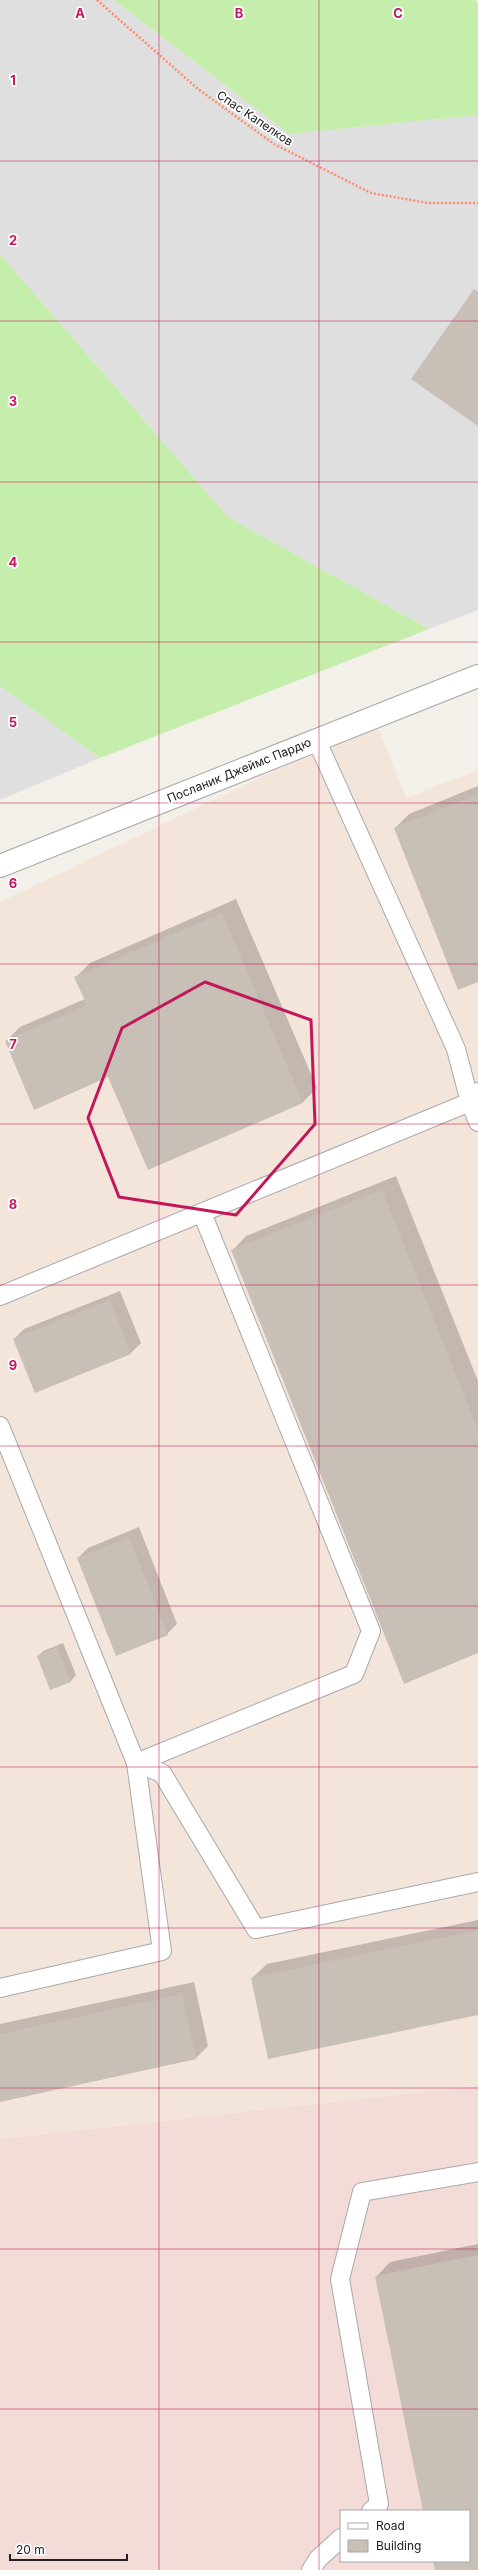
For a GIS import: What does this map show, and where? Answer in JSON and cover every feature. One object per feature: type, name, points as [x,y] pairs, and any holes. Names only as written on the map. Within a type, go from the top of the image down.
[{"type":"street","name":"Посланик Джеймс Пардю","points":[[0,866],[316,739],[478,676]]},
{"type":"lane","points":[[316,739],[456,1049],[474,1097],[478,1122]]},
{"type":"lane","points":[[0,1296],[202,1213],[474,1097]]},
{"type":"lane","points":[[136,1763],[354,1674],[372,1631],[202,1213]]},
{"type":"lane","points":[[0,1426],[136,1763],[162,1951],[0,1988]]},
{"type":"lane","points":[[136,1763],[162,1773],[256,1929],[478,1882]]},
{"type":"lane","points":[[372,2510],[378,2504],[340,2279],[362,2192],[478,2172]]},
{"type":"lane","points":[[311,2570],[318,2559],[340,2539]]},
{"type":"path","name":"Спас Капелков","points":[[97,0],[198,89],[274,144],[371,193],[428,203],[478,203]]},
{"type":"highlighted area","points":[[205,982],[311,1020],[315,1124],[236,1215],[119,1197],[88,1118],[122,1028]]},
{"type":"shaded area","points":[[0,0],[114,0],[289,134],[478,115],[478,610],[429,629],[228,517],[0,254]]},
{"type":"shaded area","points":[[0,686],[100,758],[0,800]]},
{"type":"shaded area","points":[[376,722],[406,798],[478,770],[478,2086],[0,2139],[0,902]]},
{"type":"shaded area","points":[[478,2086],[478,2570],[0,2570],[0,2139]]},
{"type":"green space","points":[[114,0],[475,0],[478,2],[478,115],[289,134]]},
{"type":"green space","points":[[0,254],[228,517],[429,629],[100,758],[0,686]]},
{"type":"building","points":[[474,289],[478,292],[478,426],[411,379]]},
{"type":"building","points":[[478,794],[478,982],[458,990],[394,828]]},
{"type":"building","points":[[222,913],[303,1103],[148,1170],[108,1077],[34,1110],[5,1041],[87,1005],[74,977]]},
{"type":"building","points":[[382,1190],[478,1430],[478,1653],[404,1684],[231,1250]]},
{"type":"building","points":[[110,1300],[131,1354],[35,1393],[13,1339]]},
{"type":"building","points":[[129,1537],[168,1635],[116,1656],[77,1558]]},
{"type":"building","points":[[57,1647],[71,1682],[50,1690],[37,1656]]},
{"type":"building","points":[[478,1930],[478,2015],[268,2059],[251,1978]]},
{"type":"building","points":[[182,1994],[196,2059],[0,2102],[0,2034]]},
{"type":"building","points":[[478,2255],[478,2570],[435,2570],[433,2562],[470,2562],[470,2510],[423,2510],[375,2276]]}]
